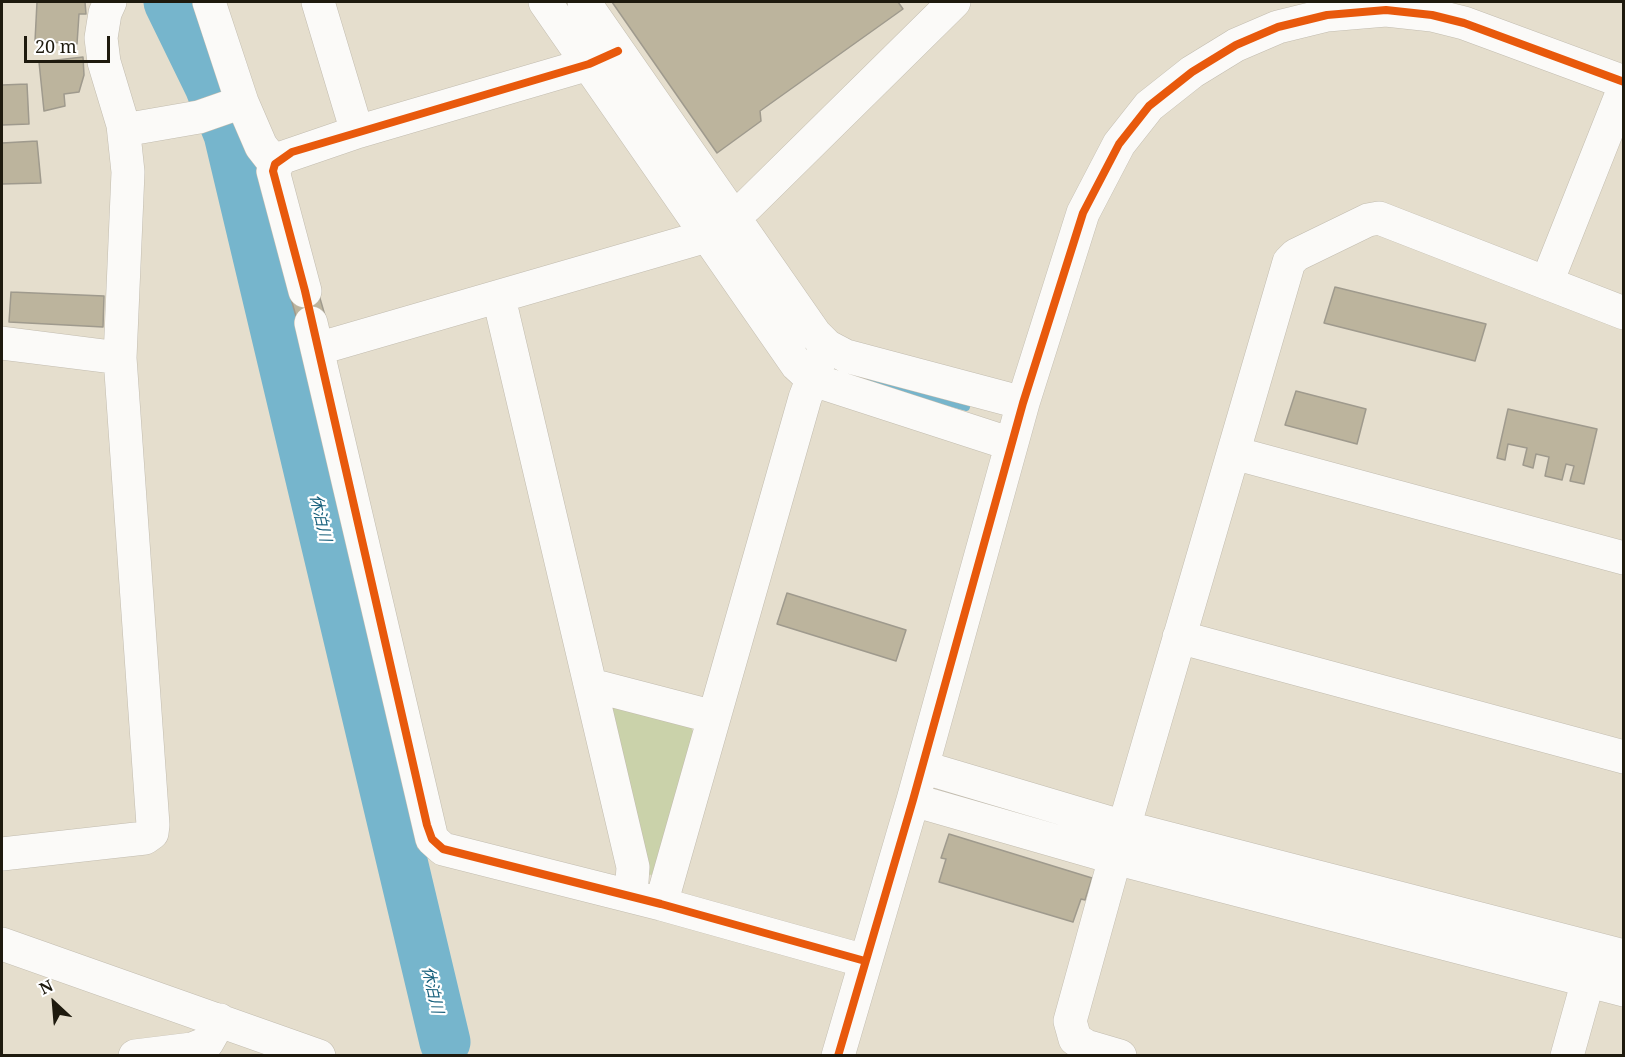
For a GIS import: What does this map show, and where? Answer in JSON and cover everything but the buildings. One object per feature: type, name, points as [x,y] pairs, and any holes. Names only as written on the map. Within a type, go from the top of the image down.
[{"type":"street","points":[[2,854],[145,838],[152,833],[120,358],[128,172],[124,130],[104,62],[101,38],[105,13],[110,2]]},
{"type":"street","points":[[209,2],[239,104],[261,146],[275,164],[275,178],[305,291]]},
{"type":"street","points":[[318,2],[357,132]]},
{"type":"street","points":[[545,2],[589,64],[720,226],[827,346],[846,356],[1023,403]]},
{"type":"street","points":[[584,2],[618,51],[720,226],[797,365],[811,378],[1011,444]]},
{"type":"street","points":[[865,961],[646,900],[442,849],[432,839],[314,336],[499,298],[720,226],[817,138],[954,2]]},
{"type":"street","points":[[838,1056],[913,800],[1011,444],[1083,213],[1119,144],[1149,106],[1192,72],[1236,45],[1303,10],[1386,10],[1432,15],[1464,24],[1623,82]]},
{"type":"street","points":[[275,164],[292,152],[589,64],[618,51]]},
{"type":"street","points":[[1547,282],[1623,88]]},
{"type":"street","points":[[124,130],[199,117],[239,104]]},
{"type":"street","points":[[1120,1056],[1086,1046],[1075,1039],[1070,1021],[1114,858],[1285,272],[1296,255],[1368,220],[1379,218],[1623,313]]},
{"type":"street","points":[[499,298],[633,867],[646,900]]},
{"type":"street","points":[[2,343],[120,358]]},
{"type":"street","points":[[646,900],[714,717],[811,378],[827,346]]},
{"type":"street","points":[[1234,453],[1623,558]]},
{"type":"street","points":[[1179,637],[1623,757]]},
{"type":"street","points":[[591,685],[714,717]]},
{"type":"street","points":[[922,767],[1124,827],[1610,952],[1588,981],[1567,1056]]},
{"type":"street","points":[[913,800],[1114,858],[1623,990]]},
{"type":"street","points":[[2,944],[319,1056]]},
{"type":"street","points":[[135,1056],[172,1053],[200,1046],[207,1043],[220,1020]]},
{"type":"green space","points":[[615,703],[690,724],[694,734],[657,876],[647,874],[609,719]]},
{"type":"waterway","name":"休泊川","points":[[169,2],[210,86],[229,134],[445,1042]]},
{"type":"waterway","points":[[856,377],[966,407]]},
{"type":"cycle path","points":[[838,1056],[913,800],[1023,403],[1083,213],[1119,144],[1149,106],[1192,72],[1236,45],[1278,27],[1327,15],[1386,10],[1432,15],[1464,23],[1624,82]]},
{"type":"cycle path","points":[[618,51],[589,64],[292,152],[275,164],[273,171],[305,291],[427,825],[432,839],[443,849],[661,904],[865,961]]}]
